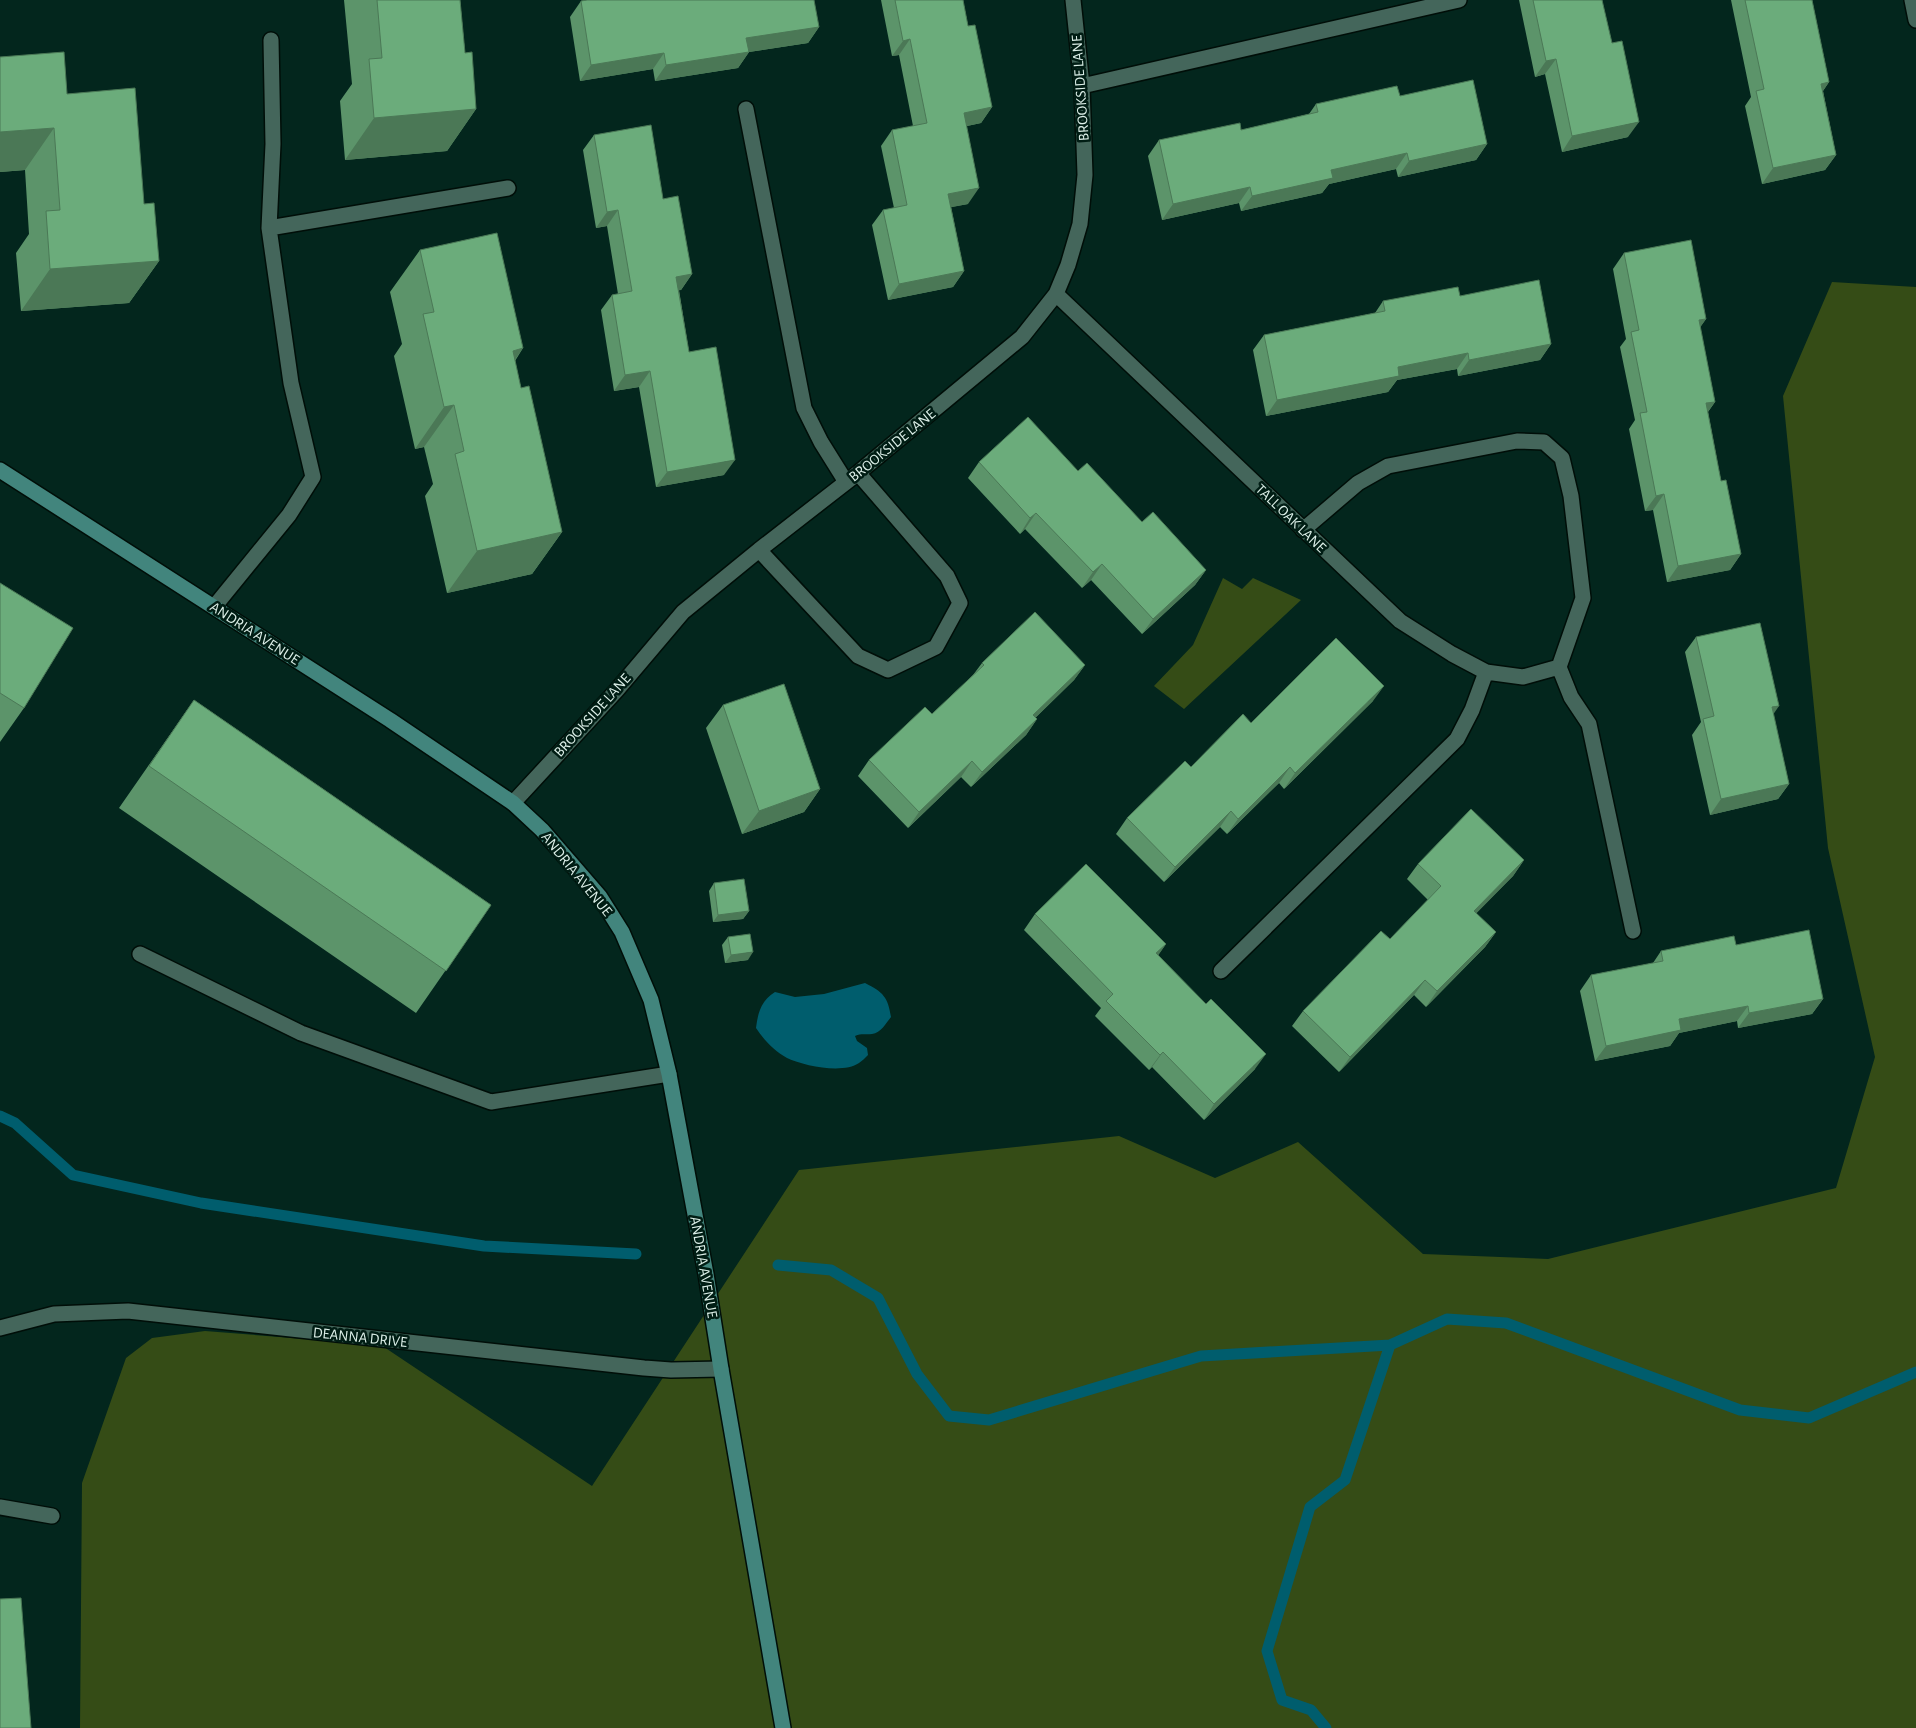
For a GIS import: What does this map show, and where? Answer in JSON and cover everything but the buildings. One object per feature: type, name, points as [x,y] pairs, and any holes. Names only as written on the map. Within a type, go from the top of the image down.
[{"type":"street","name":"ANDRIA AVENUE","points":[[0,470],[390,720],[513,803],[542,830],[600,897],[622,932],[651,1000],[669,1074],[706,1274],[783,1728]]},
{"type":"lane","name":"BROOKSIDE LANE","points":[[513,803],[617,690],[683,612],[852,478],[1022,337],[1056,294],[1068,265],[1080,224],[1085,175],[1082,86],[1073,0]]},
{"type":"lane","points":[[1082,86],[1459,0]]},
{"type":"lane","points":[[1912,0],[1916,20]]},
{"type":"lane","points":[[214,607],[289,515],[313,477],[291,383],[269,228],[273,144],[271,40]]},
{"type":"lane","points":[[746,109],[804,408],[821,442],[852,478],[947,576],[960,603],[936,647],[888,670],[858,656],[759,550]]},
{"type":"lane","points":[[269,228],[508,188]]},
{"type":"lane","name":"TALL OAK LANE","points":[[1056,294],[1400,621],[1452,654],[1486,672],[1523,677],[1559,667]]},
{"type":"lane","points":[[1303,530],[1358,483],[1388,466],[1517,441],[1544,442],[1562,458],[1571,496],[1583,598],[1559,667],[1570,697],[1589,724],[1633,931]]},
{"type":"lane","points":[[1221,971],[1457,739],[1472,710],[1486,672]]},
{"type":"lane","points":[[140,954],[301,1033],[491,1102],[669,1074]]},
{"type":"lane","name":"DEANNA DRIVE","points":[[0,1328],[54,1314],[128,1311],[644,1368],[671,1370],[721,1369]]},
{"type":"lane","points":[[0,1507],[52,1516]]},
{"type":"green space","points":[[1832,282],[1916,287],[1916,1728],[80,1728],[82,1483],[126,1358],[152,1338],[205,1331],[381,1345],[592,1486],[799,1170],[1119,1136],[1215,1178],[1298,1142],[1423,1254],[1548,1259],[1836,1188],[1875,1057],[1828,848],[1783,396]]},
{"type":"green space","points":[[1223,578],[1242,589],[1253,578],[1301,600],[1184,709],[1154,686],[1193,645]]},
{"type":"water","points":[[865,983],[884,996],[891,1017],[878,1032],[855,1036],[857,1041],[867,1048],[868,1055],[852,1066],[823,1068],[794,1061],[774,1049],[756,1028],[761,1007],[766,999],[775,992],[795,997],[824,994]]},
{"type":"waterway","points":[[0,1116],[15,1123],[73,1175],[201,1203],[484,1246],[636,1254]]},
{"type":"waterway","points":[[778,1265],[831,1270],[878,1298],[917,1374],[949,1416],[989,1420],[1201,1356],[1390,1345],[1447,1319],[1506,1323],[1740,1410],[1809,1418],[1916,1372]]},
{"type":"waterway","points":[[1326,1728],[1311,1710],[1282,1700],[1267,1651],[1310,1507],[1345,1480],[1390,1345]]}]
